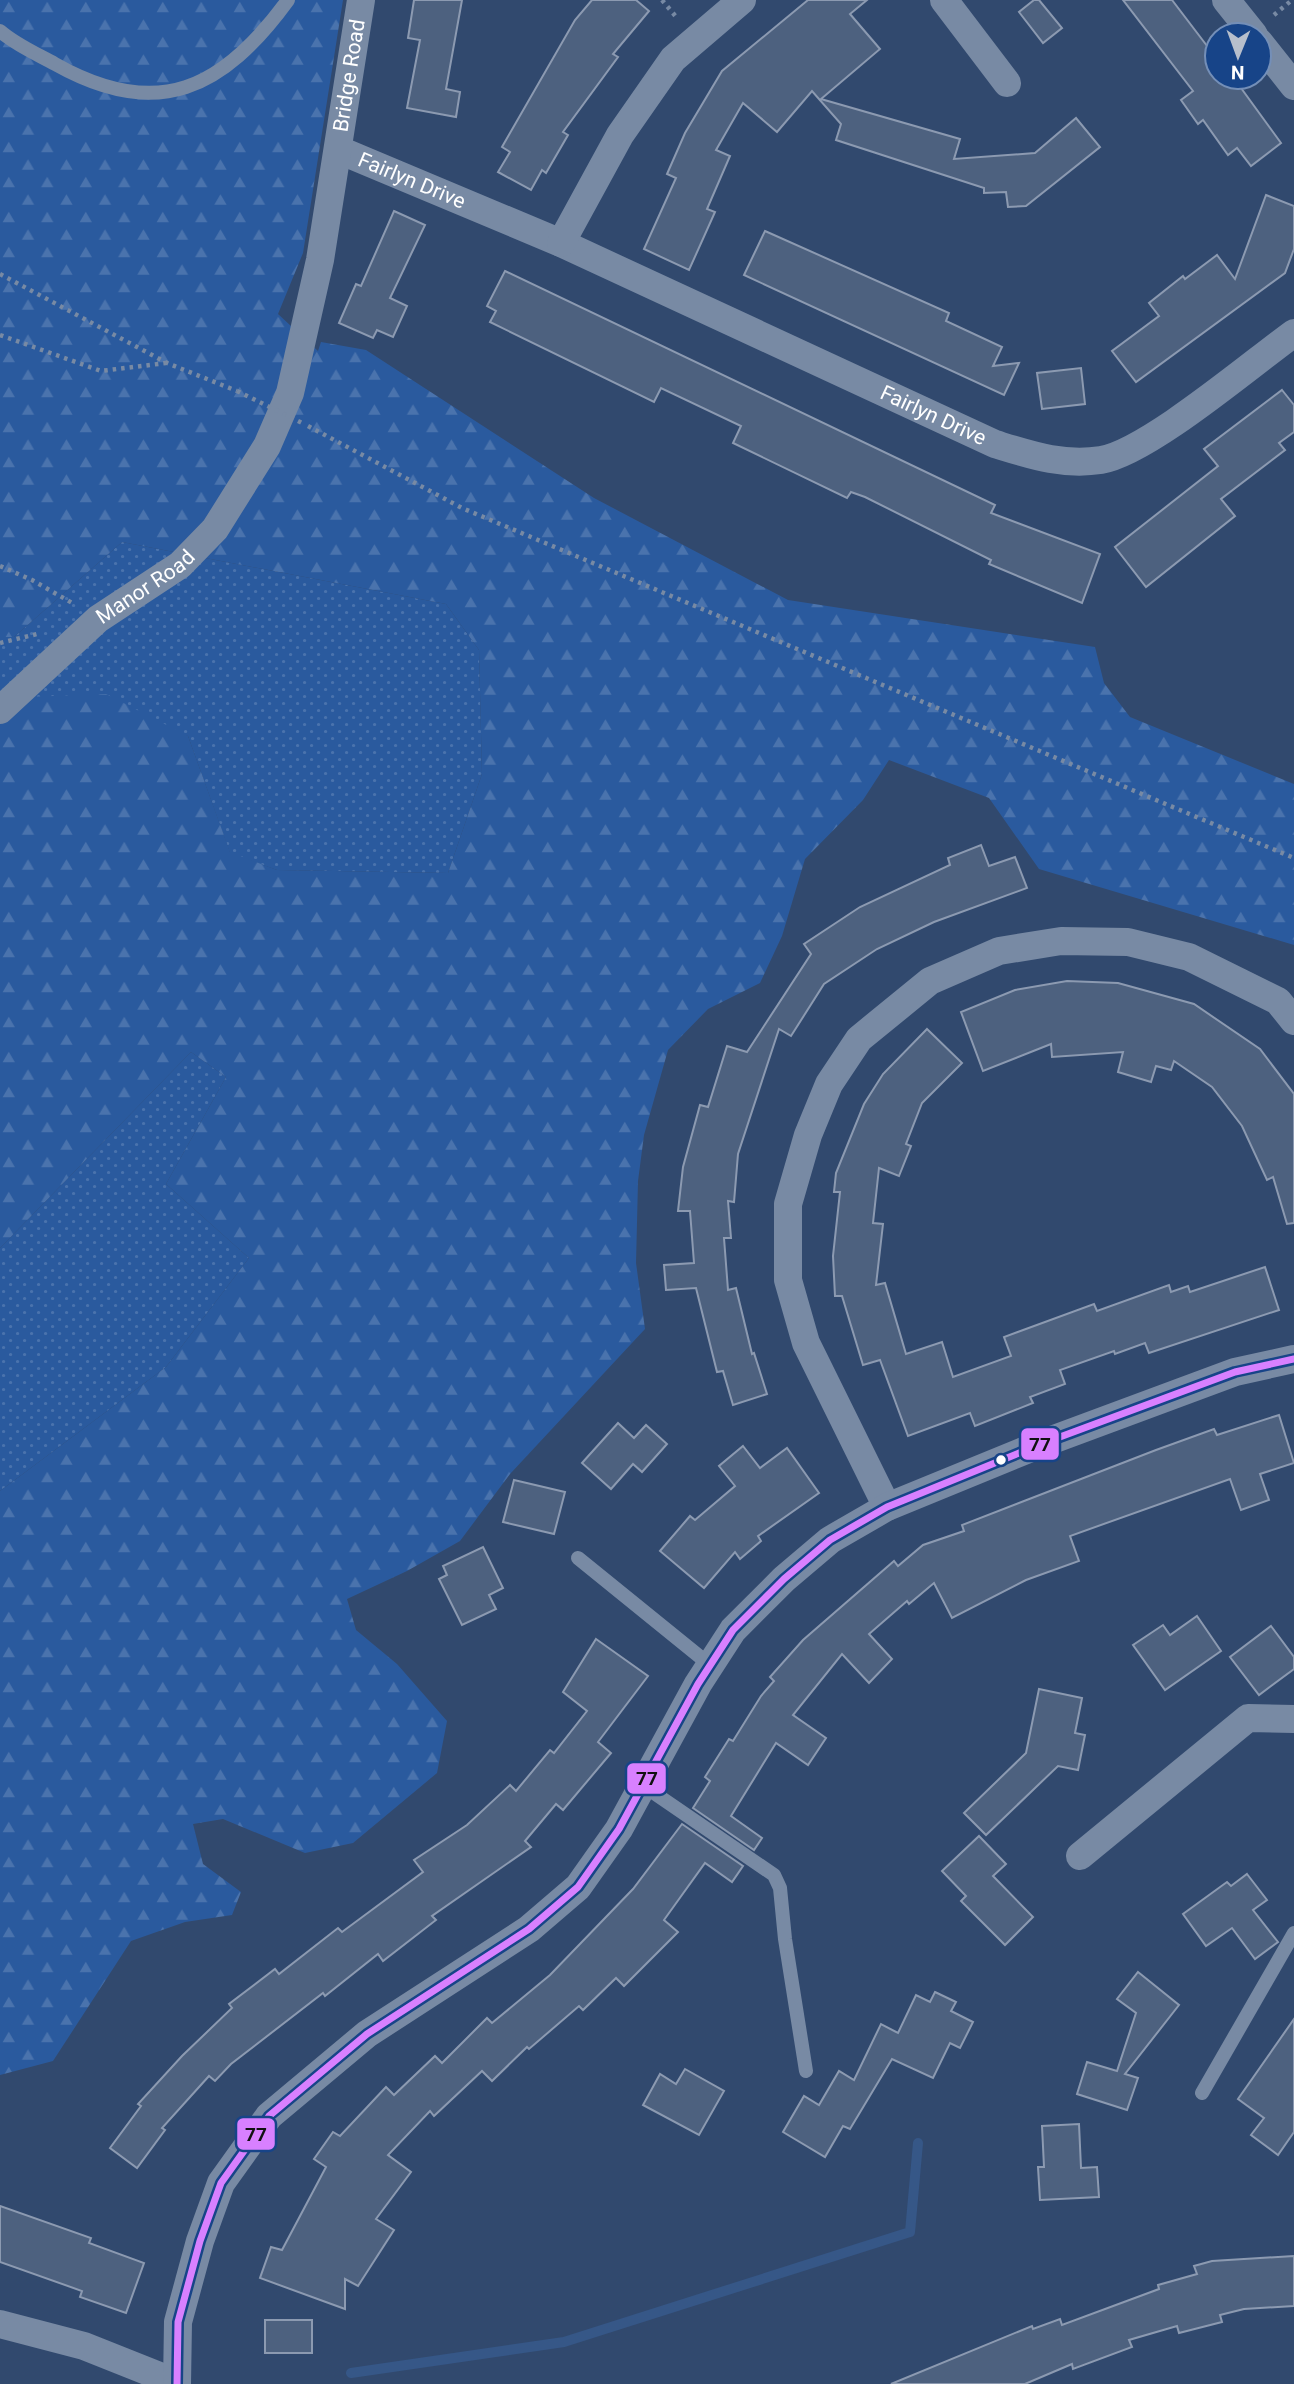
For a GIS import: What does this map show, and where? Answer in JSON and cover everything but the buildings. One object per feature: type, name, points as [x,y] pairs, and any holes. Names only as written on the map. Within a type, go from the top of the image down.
[{"type":"street","name":"Bridge Road","points":[[268,446],[290,393],[320,260],[361,0]]},
{"type":"street","points":[[561,243],[620,135],[673,59],[742,0]]},
{"type":"street","points":[[944,0],[1007,83]]},
{"type":"street","points":[[1226,0],[1243,21]]},
{"type":"street","points":[[1273,60],[1294,86]]},
{"type":"street","name":"Fairlyn Drive","points":[[339,150],[561,243],[995,444],[1049,461],[1102,460],[1144,443],[1294,333]]},
{"type":"street","name":"Manor Road","points":[[0,710],[99,619],[180,565],[215,529],[268,446]]},
{"type":"street","points":[[887,1507],[806,1343],[788,1280],[788,1204],[808,1135],[830,1084],[859,1039],[930,981],[999,951],[1061,941],[1128,942],[1189,957],[1278,1001],[1294,1020]]},
{"type":"street","points":[[0,2324],[84,2346],[177,2384],[178,2322],[200,2241],[221,2182],[270,2116],[367,2034],[529,1929],[578,1887],[619,1829],[641,1784],[733,1630],[784,1579],[830,1540],[887,1507],[1041,1444],[1235,1372],[1294,1359]]},
{"type":"street","points":[[1080,1856],[1248,1718],[1294,1719]]},
{"type":"lane","points":[[0,31],[74,75],[126,93],[161,94],[204,82],[237,59],[264,34],[288,0]]},
{"type":"lane","points":[[578,1558],[710,1665]]},
{"type":"lane","points":[[641,1784],[774,1875],[780,1888],[785,1939],[807,2071]]},
{"type":"lane","points":[[1202,2093],[1294,1933]]},
{"type":"path","points":[[0,274],[167,363],[237,391],[462,508],[1294,858]]},
{"type":"path","points":[[0,335],[102,371],[167,363]]},
{"type":"path","points":[[0,566],[32,580],[99,619]]},
{"type":"green space","points":[[0,0],[343,0],[303,253],[278,314],[318,351],[321,342],[366,350],[594,498],[788,600],[1095,647],[1104,683],[1130,717],[1294,784],[1294,945],[1039,869],[989,798],[889,760],[863,800],[805,859],[782,936],[760,983],[708,1009],[668,1050],[644,1135],[638,1181],[636,1263],[645,1329],[510,1474],[460,1541],[407,1571],[347,1599],[356,1630],[397,1664],[447,1721],[437,1773],[353,1843],[305,1853],[223,1819],[193,1824],[203,1864],[241,1892],[232,1915],[185,1922],[131,1941],[53,2061],[0,2075],[0,1491],[166,1367],[249,1258],[166,1184],[226,1077],[191,1052],[0,1248],[0,698],[106,694],[188,736],[230,852],[277,870],[448,873],[482,774],[479,650],[446,604],[122,542],[14,637],[0,637]]},
{"type":"green space","points":[[122,542],[446,604],[479,650],[482,774],[448,873],[277,870],[230,853],[188,736],[0,698],[0,637],[14,637]]},
{"type":"green space","points":[[191,1052],[226,1077],[166,1184],[249,1258],[166,1367],[0,1491],[0,1248]]},
{"type":"waterway","points":[[351,2373],[564,2342],[910,2232],[918,2143]]},
{"type":"transit line","name":"77","points":[[177,2384],[178,2322],[200,2241],[221,2183],[269,2116],[367,2034],[529,1929],[578,1887],[619,1829],[698,1684],[733,1630],[784,1579],[830,1540],[887,1507],[1041,1444],[1235,1372],[1294,1359]]}]
